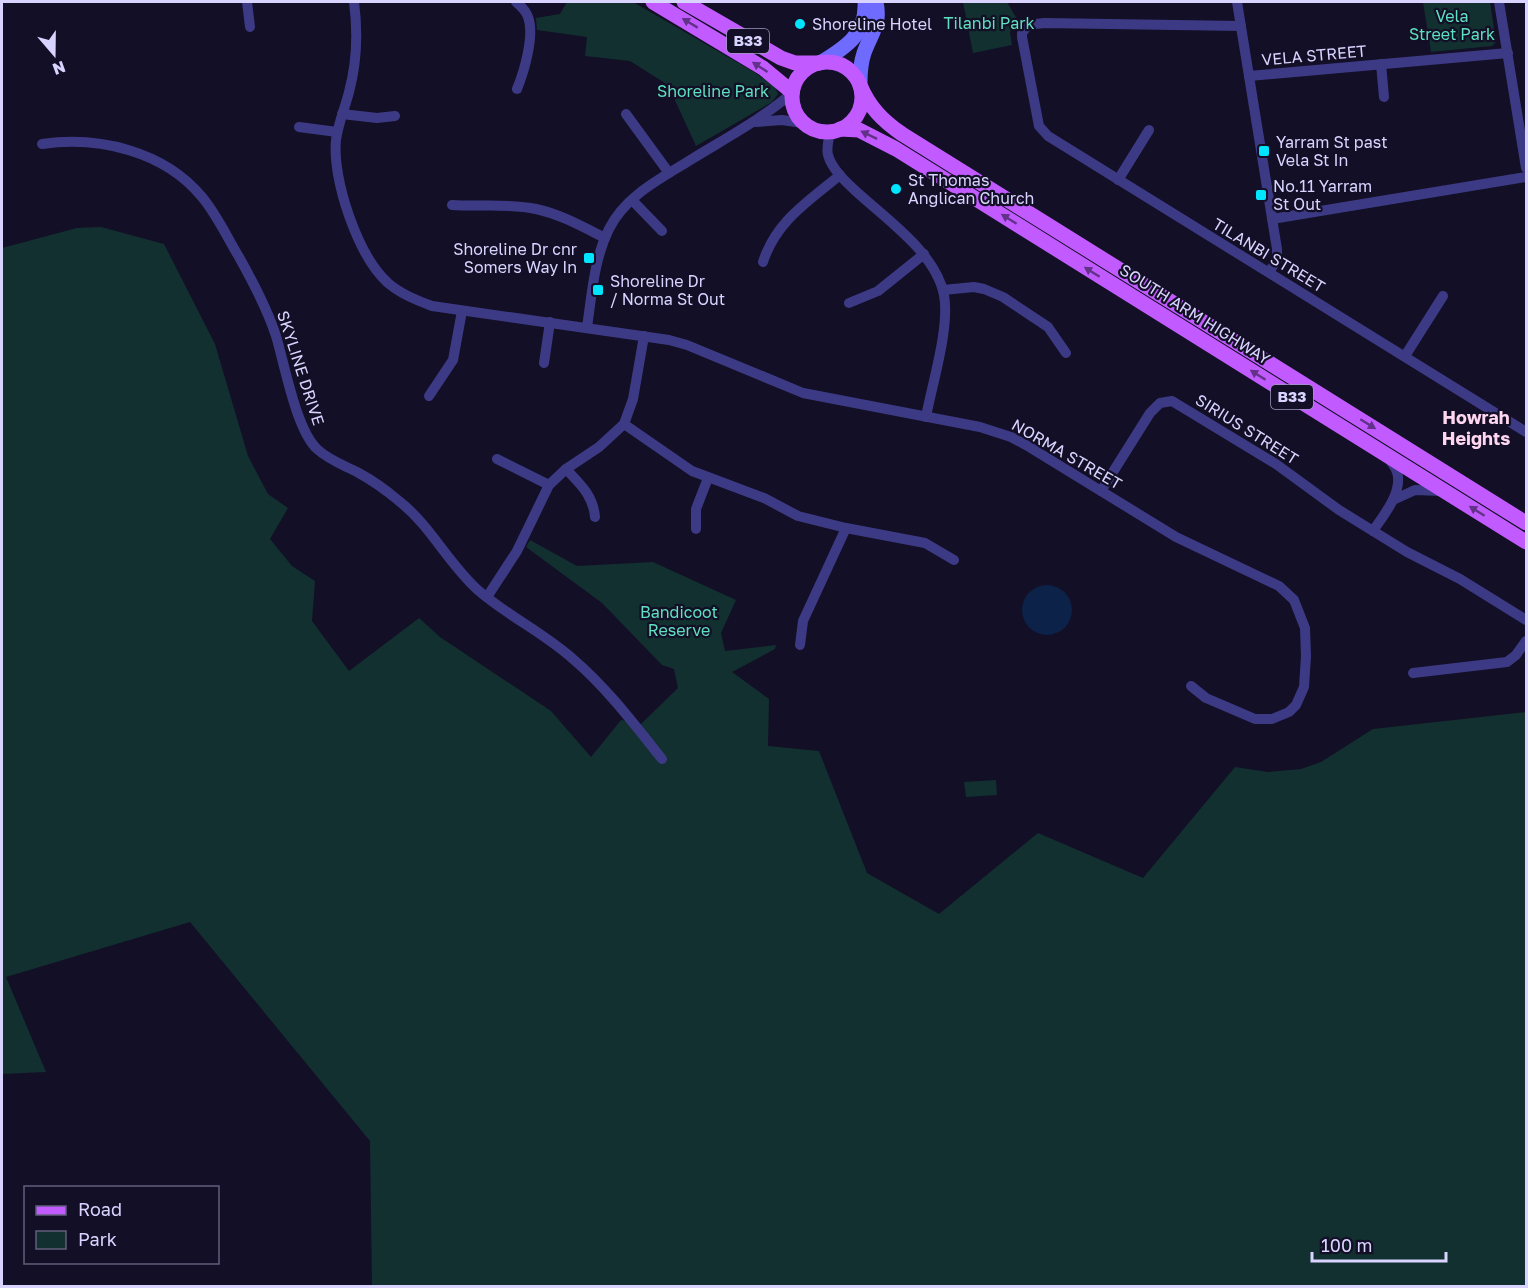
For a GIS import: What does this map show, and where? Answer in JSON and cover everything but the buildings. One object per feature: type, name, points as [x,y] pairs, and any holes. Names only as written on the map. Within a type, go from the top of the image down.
[{"type":"main road","name":"B33","points":[[653,2],[763,68],[792,92]]},
{"type":"main road","name":"B33","points":[[684,2],[781,58],[795,63],[840,63],[849,69],[860,84]]},
{"type":"main road","points":[[803,123],[794,108],[792,92],[799,78],[844,49],[855,37],[864,18],[865,2]]},
{"type":"main road","points":[[835,130],[850,122],[857,112],[863,56],[876,26],[878,14],[876,2]]},
{"type":"main road","name":"SOUTH ARM HIGHWAY","points":[[860,84],[877,114],[902,134],[1527,523]]},
{"type":"main road","name":"B33","points":[[803,123],[814,130],[835,130]]},
{"type":"main road","name":"SOUTH ARM HIGHWAY","points":[[835,130],[859,130],[896,149],[1527,542]]},
{"type":"street","points":[[247,2],[250,27]]},
{"type":"street","name":"NORMA STREET","points":[[354,2],[356,53],[352,80],[337,132],[336,159],[340,184],[358,238],[368,260],[389,284],[409,297],[432,306],[669,340],[687,345],[802,393],[980,428],[1011,437],[1176,537],[1279,586],[1293,600],[1299,609],[1305,628],[1304,687],[1296,705],[1288,712],[1272,719],[1255,719],[1206,698],[1191,686]]},
{"type":"street","points":[[516,2],[526,13],[530,24],[524,70],[517,89]]},
{"type":"street","points":[[1237,2],[1278,256],[1269,272]]},
{"type":"street","points":[[1499,2],[1527,168]]},
{"type":"street","name":"TILANBI STREET","points":[[1241,26],[1044,23],[1028,25],[1024,28],[1022,38],[1039,126],[1048,136],[1118,180],[1527,432]]},
{"type":"street","name":"VELA STREET","points":[[1249,76],[1508,53]]},
{"type":"street","name":"VELA STREET","points":[[1381,64],[1384,97]]},
{"type":"street","points":[[587,327],[595,272],[605,238],[619,213],[644,189],[768,112],[792,92]]},
{"type":"street","points":[[342,114],[377,118],[395,116]]},
{"type":"street","points":[[626,114],[669,173]]},
{"type":"street","points":[[748,125],[766,120],[803,123]]},
{"type":"street","points":[[299,127],[337,132]]},
{"type":"street","points":[[835,130],[827,148],[828,155],[840,175],[924,254],[935,270],[943,290],[944,322],[926,417]]},
{"type":"street","points":[[1118,180],[1149,130]]},
{"type":"street","name":"SKYLINE DRIVE","points":[[42,144],[81,141],[101,143],[132,152],[168,169],[201,196],[228,237],[268,315],[303,426],[311,442],[330,459],[400,501],[432,534],[471,583],[575,660],[616,702],[662,759]]},
{"type":"street","points":[[763,262],[768,244],[775,233],[840,175]]},
{"type":"street","points":[[1272,219],[1527,177]]},
{"type":"street","points":[[632,200],[662,231]]},
{"type":"street","points":[[452,205],[534,208],[555,214],[605,238]]},
{"type":"street","points":[[849,303],[878,291],[924,254]]},
{"type":"street","points":[[943,290],[974,287],[1003,297],[1048,327],[1066,353]]},
{"type":"street","points":[[1405,356],[1443,296]]},
{"type":"street","points":[[429,396],[453,360],[462,311]]},
{"type":"street","points":[[544,363],[550,322]]},
{"type":"street","points":[[487,597],[517,551],[549,485],[566,469],[600,447],[624,424],[633,399],[644,336]]},
{"type":"street","name":"SIRIUS STREET","points":[[1101,490],[1150,413],[1160,403],[1172,401],[1290,473],[1339,510],[1407,552],[1460,579],[1527,620]]},
{"type":"street","points":[[624,424],[676,462],[708,478],[764,498],[798,516],[925,543],[954,560]]},
{"type":"street","points":[[1373,531],[1393,500],[1398,477],[1388,456]]},
{"type":"street","points":[[497,459],[549,485]]},
{"type":"street","points":[[566,469],[587,491],[594,506],[595,517]]},
{"type":"street","points":[[696,529],[696,509],[708,478]]},
{"type":"street","points":[[1393,500],[1415,490],[1446,492]]},
{"type":"street","points":[[800,645],[803,621],[846,528]]},
{"type":"street","points":[[1413,673],[1502,663],[1512,659],[1527,641]]},
{"type":"green space","name":"Shoreline Park","points":[[567,2],[633,2],[754,72],[775,87],[778,94],[772,102],[696,146],[668,85],[630,61],[585,56],[587,37],[537,30],[536,18],[560,14]]},
{"type":"green space","name":"Tilanbi Park","points":[[963,2],[1007,2],[1017,19],[1010,32],[1012,45],[973,53]]},
{"type":"green space","name":"Vela Street Park","points":[[1423,2],[1490,2],[1496,42],[1492,46],[1431,52]]},
{"type":"green space","name":"Bandicoot Reserve","points":[[101,227],[164,244],[215,344],[248,456],[268,494],[288,508],[270,539],[292,566],[315,581],[312,621],[349,671],[419,618],[440,637],[551,711],[591,757],[621,720],[641,724],[678,688],[674,669],[662,665],[602,603],[526,547],[530,540],[577,566],[653,562],[736,600],[721,633],[725,651],[776,645],[775,649],[732,672],[769,699],[768,746],[819,751],[867,873],[939,914],[1038,833],[1143,878],[1235,767],[1268,772],[1301,769],[1321,762],[1373,729],[1526,712],[1526,1286],[372,1286],[370,1141],[190,922],[6,977],[46,1072],[2,1074],[2,248],[77,228]]},
{"type":"green space","points":[[996,780],[997,795],[966,797],[964,782]]},
{"type":"water","points":[[1042,585],[1052,585],[1065,592],[1072,605],[1072,615],[1065,628],[1052,635],[1042,635],[1033,631],[1026,624],[1022,615],[1022,605],[1026,596],[1033,589]]},
{"type":"place","name":"Shoreline Hotel","points":[[800,24]]},
{"type":"place","name":"Yarram St past Vela St In","points":[[1264,151]]},
{"type":"place","name":"St Thomas Anglican Church","points":[[896,189]]},
{"type":"place","name":"No.11 Yarram St Out","points":[[1261,195]]},
{"type":"place","name":"Shoreline Dr cnr Somers Way In","points":[[589,258]]},
{"type":"place","name":"Shoreline Dr / Norma St Out","points":[[598,290]]},
{"type":"district","name":"Howrah Heights","points":[[1476,428]]}]
